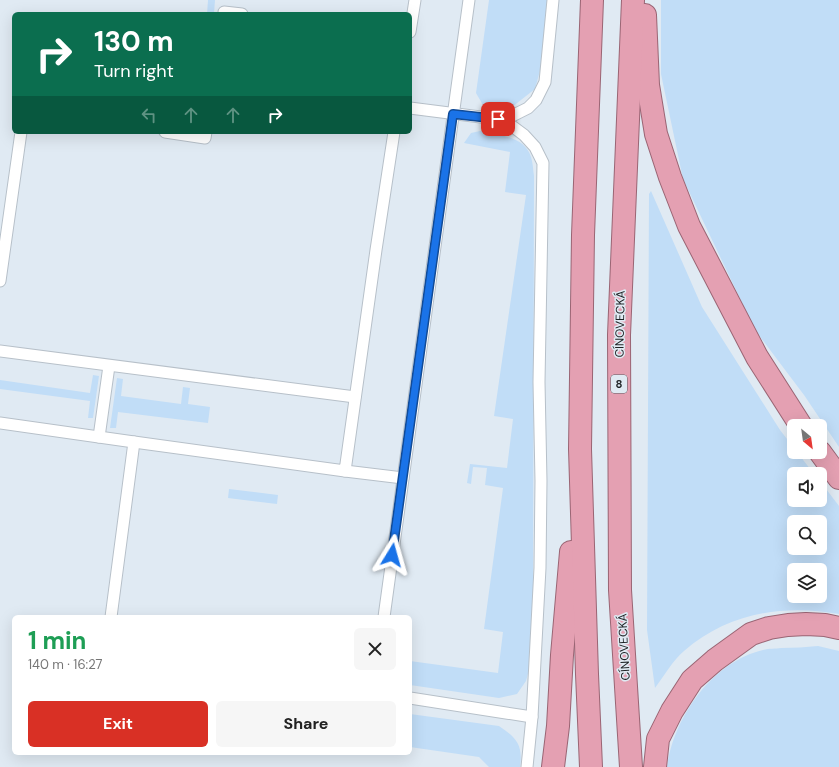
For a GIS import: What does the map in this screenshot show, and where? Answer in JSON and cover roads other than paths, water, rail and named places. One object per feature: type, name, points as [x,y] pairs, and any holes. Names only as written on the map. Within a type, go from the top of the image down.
[{"type":"highway","points":[[591,767],[580,449],[583,235],[592,0]]},
{"type":"highway","name":"CÍNOVECKÁ","points":[[631,767],[620,590],[619,335],[633,0]]},
{"type":"highway","points":[[644,0],[648,85],[656,134],[670,177],[689,226],[757,357],[797,419]]},
{"type":"highway","points":[[553,767],[558,726],[562,656],[580,449]]},
{"type":"highway","points":[[825,459],[839,478]]},
{"type":"highway","points":[[655,767],[658,739],[672,711],[692,680],[715,660],[751,634],[769,628],[806,624],[826,625],[839,628]]},
{"type":"lane","points":[[412,19],[415,0]]},
{"type":"lane","points":[[384,615],[469,0]]},
{"type":"lane","points":[[504,120],[528,108],[536,100],[545,82],[553,0]]},
{"type":"lane","points":[[412,108],[504,120],[524,134],[535,147],[543,163],[539,382],[540,568],[532,717],[526,767]]},
{"type":"lane","points":[[0,281],[21,134]]},
{"type":"lane","points":[[178,134],[205,138],[206,134]]},
{"type":"lane","points":[[345,471],[394,134]]},
{"type":"lane","points":[[0,351],[355,397]]},
{"type":"lane","points":[[99,437],[109,366]]},
{"type":"lane","points":[[0,423],[403,478]]},
{"type":"lane","points":[[111,615],[134,442]]},
{"type":"lane","points":[[412,698],[532,717]]}]
